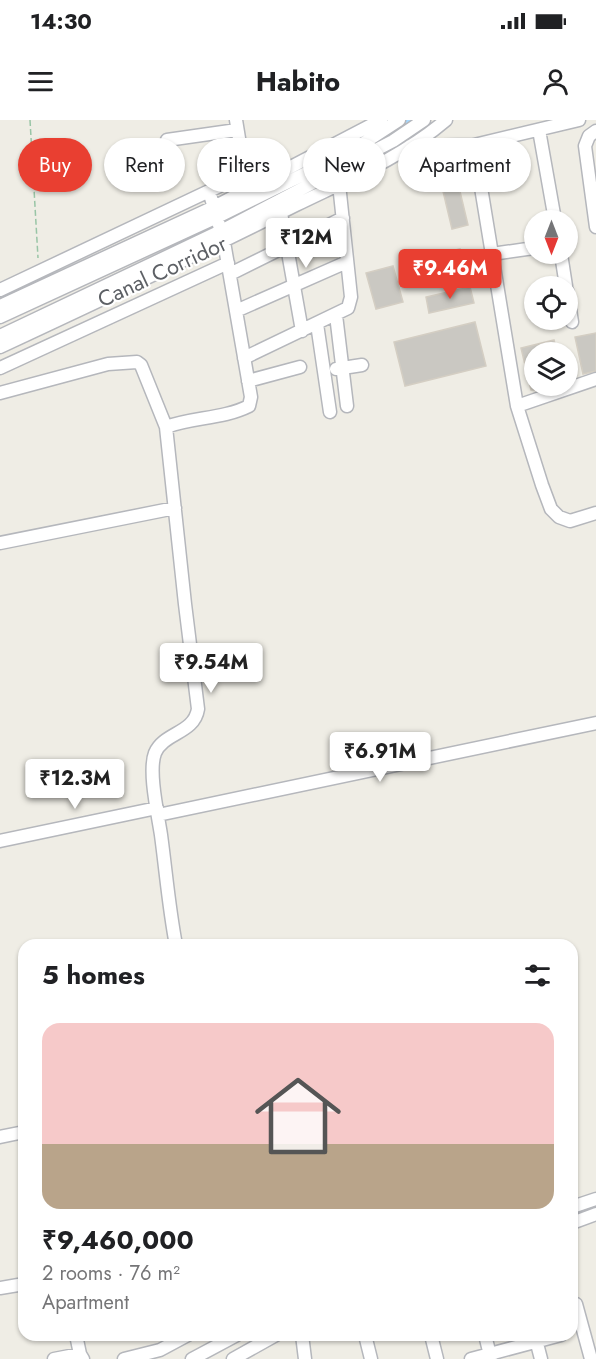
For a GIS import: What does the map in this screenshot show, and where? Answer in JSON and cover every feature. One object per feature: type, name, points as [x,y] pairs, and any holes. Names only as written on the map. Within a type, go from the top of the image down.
[{"type":"street","points":[[291,167],[380,120]]},
{"type":"street","points":[[0,306],[353,150],[399,120]]},
{"type":"street","points":[[0,336],[222,236],[393,141],[424,120]]},
{"type":"street","name":"Canal Corridor","points":[[423,138],[446,120]]},
{"type":"street","points":[[505,138],[579,120]]},
{"type":"street","points":[[176,138],[236,125]]},
{"type":"street","points":[[540,130],[553,210]]},
{"type":"street","points":[[596,131],[585,141],[592,171],[596,227]]},
{"type":"street","points":[[0,290],[207,192]]},
{"type":"street","points":[[166,428],[188,420],[237,412],[249,406],[251,397],[229,269],[209,192]]},
{"type":"street","points":[[0,317],[216,212],[245,192]]},
{"type":"street","name":"Canal Corridor","points":[[0,347],[222,236],[281,213],[323,192]]},
{"type":"street","points":[[244,358],[336,315],[348,308],[351,303],[340,192]]},
{"type":"street","points":[[482,192],[517,406],[551,509],[559,517],[570,521],[596,513]]},
{"type":"street","points":[[281,213],[302,331]]},
{"type":"street","points":[[0,368],[287,246],[343,218]]},
{"type":"street","points":[[492,254],[524,249]]},
{"type":"street","points":[[236,311],[347,262]]},
{"type":"street","points":[[336,315],[347,406]]},
{"type":"street","points":[[317,324],[330,412]]},
{"type":"street","points":[[0,393],[108,364],[137,362],[141,365],[166,428],[198,709],[195,721],[164,743],[156,752],[153,769],[175,939]]},
{"type":"street","points":[[324,372],[362,365]]},
{"type":"street","points":[[248,381],[300,367]]},
{"type":"street","points":[[517,406],[596,379]]},
{"type":"street","points":[[0,543],[175,508]]},
{"type":"street","points":[[0,841],[596,723]]},
{"type":"street","points":[[0,1137],[18,1133]]},
{"type":"street","points":[[578,1205],[596,1199]]},
{"type":"street","points":[[578,1221],[596,1214]]},
{"type":"street","points":[[0,1288],[18,1285]]},
{"type":"street","points":[[578,1311],[591,1359]]},
{"type":"street","points":[[54,1359],[81,1356],[77,1341]]},
{"type":"street","points":[[124,1359],[160,1350],[177,1341]]},
{"type":"street","points":[[192,1359],[226,1341]]},
{"type":"street","points":[[233,1359],[265,1341]]},
{"type":"street","points":[[303,1341],[305,1359]]},
{"type":"street","points":[[366,1341],[371,1359]]},
{"type":"street","points":[[432,1341],[437,1359]]},
{"type":"street","points":[[487,1341],[491,1356]]},
{"type":"street","points":[[471,1359],[491,1356],[528,1341]]},
{"type":"street","points":[[537,1341],[541,1359]]},
{"type":"path","points":[[30,120],[39,271]]},
{"type":"building","points":[[443,192],[460,192],[468,225],[452,229]]},
{"type":"building","points":[[460,249],[464,266],[417,277],[412,260]]},
{"type":"building","points":[[393,266],[403,302],[376,309],[366,273]]},
{"type":"building","points":[[470,287],[474,303],[429,313],[426,297]]},
{"type":"building","points":[[475,322],[486,366],[405,386],[394,342]]},
{"type":"building","points":[[596,333],[596,371],[583,374],[578,342],[575,337]]},
{"type":"waterway","points":[[391,132],[411,120]]}]
